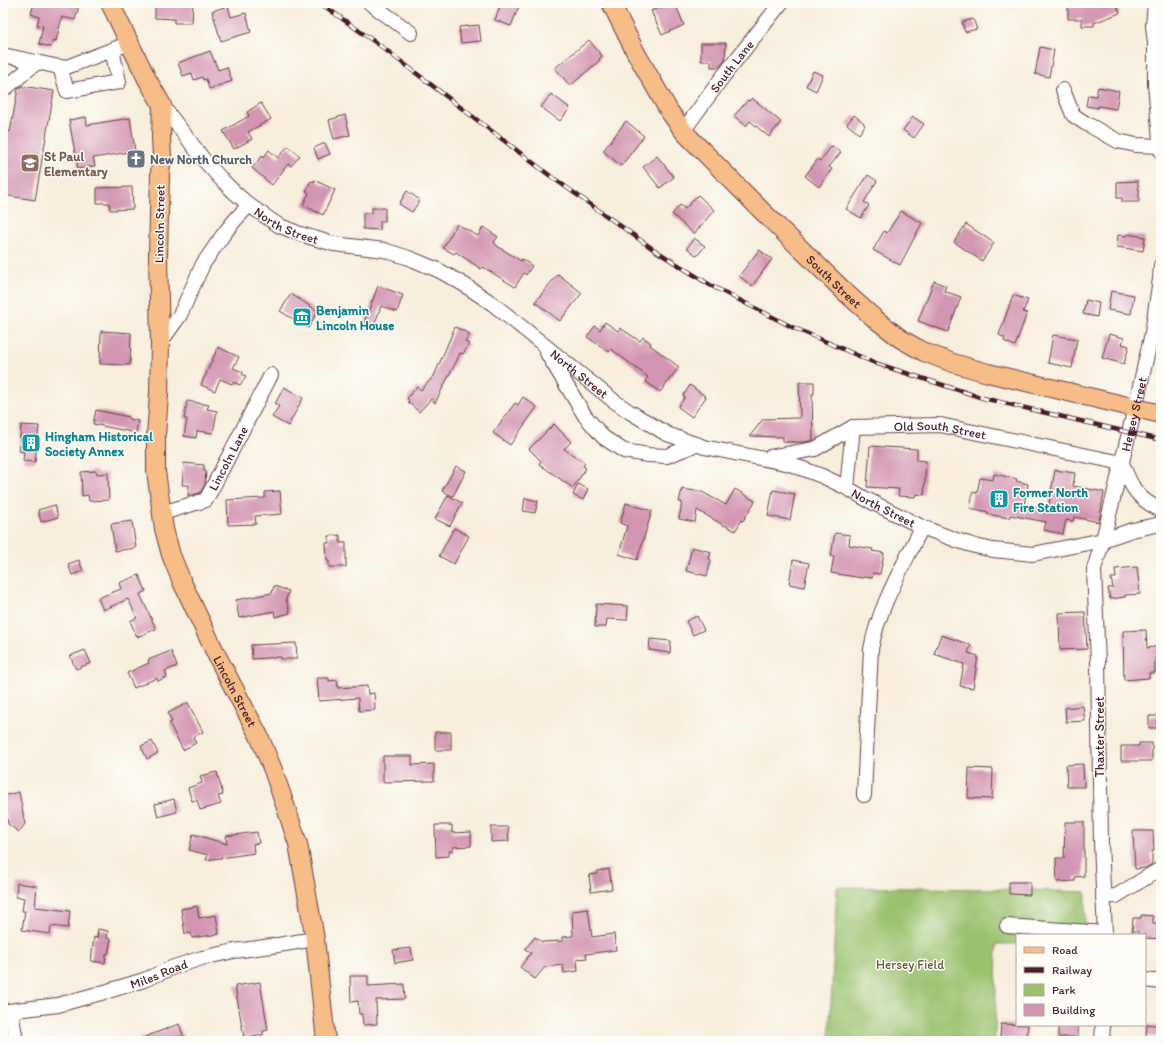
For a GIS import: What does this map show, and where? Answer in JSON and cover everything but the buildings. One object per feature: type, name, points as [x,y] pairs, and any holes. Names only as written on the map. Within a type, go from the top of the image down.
[{"type":"main road","name":"North Street","points":[[110,3],[146,79],[162,105]]},
{"type":"main road","name":"South Street","points":[[611,3],[636,53],[669,111],[683,131],[846,293],[874,318],[901,339],[924,352],[953,363],[988,373],[1161,414]]},
{"type":"main road","name":"Lincoln Street","points":[[162,105],[162,156],[160,173],[158,255],[160,344],[159,396],[156,436],[156,464],[162,513],[171,555],[182,582],[218,658],[259,736],[273,770],[298,844],[315,939],[326,1041]]},
{"type":"street","name":"South Lane","points":[[683,131],[724,75],[781,3]]},
{"type":"street","points":[[1155,3],[1153,26],[1155,43],[1155,84],[1161,152]]},
{"type":"street","points":[[373,4],[411,33]]},
{"type":"street","points":[[3,55],[64,68],[130,44]]},
{"type":"street","points":[[60,67],[67,91],[119,82],[112,50]]},
{"type":"street","points":[[3,88],[7,87],[37,62]]},
{"type":"street","points":[[1063,90],[1073,115],[1085,123],[1118,141],[1136,145],[1160,146]]},
{"type":"street","name":"North Street","points":[[162,105],[204,160],[234,192],[249,205],[278,225],[300,234],[334,244],[384,250],[438,270],[463,284],[493,304],[590,382],[630,412],[667,434],[710,448],[790,464],[822,476],[922,527],[956,540],[993,550],[1033,554],[1103,540],[1132,530],[1161,524]]},
{"type":"street","points":[[160,344],[180,315],[203,264],[223,235],[249,205]]},
{"type":"street","name":"Hersey Street","points":[[1103,540],[1152,333],[1161,265]]},
{"type":"street","points":[[542,344],[585,416],[602,437],[624,450],[648,455],[667,456],[697,444]]},
{"type":"street","name":"Lincoln Lane","points":[[162,513],[206,500],[271,375]]},
{"type":"street","name":"Old South Street","points":[[762,458],[815,449],[853,427],[940,426],[1122,463]]},
{"type":"street","points":[[847,488],[853,427]]},
{"type":"street","points":[[1122,463],[1128,479],[1136,493],[1161,510]]},
{"type":"street","points":[[864,795],[871,649],[874,631],[882,610],[922,527]]},
{"type":"street","name":"Thaxter Street","points":[[1103,540],[1094,569],[1098,663],[1099,780],[1104,934]]},
{"type":"street","points":[[1103,897],[1116,896],[1157,871],[1161,874]]},
{"type":"street","points":[[1007,926],[1104,934]]},
{"type":"street","name":"Miles Road","points":[[7,1011],[58,1005],[108,992],[202,958],[234,951],[315,939]]},
{"type":"street","points":[[1146,980],[1161,982]]},
{"type":"street","points":[[7,1011],[16,1041]]},
{"type":"street","points":[[1102,1041],[1103,1026]]},
{"type":"green space","name":"Hersey Field","points":[[837,887],[1000,889],[1086,892],[1085,934],[1016,934],[1016,944],[997,944],[995,1041],[829,1041]]},
{"type":"railway","points":[[320,3],[382,47],[549,175],[653,249],[710,285],[792,327],[875,363],[983,398],[1161,440]]},
{"type":"place","name":"New North Church","points":[[136,159]]},
{"type":"place","name":"St Paul Elementary","points":[[30,163]]},
{"type":"place","name":"Benjamin Lincoln House","points":[[302,317]]},
{"type":"place","name":"Hingham Historical Society Annex","points":[[31,443]]},
{"type":"place","name":"Former North Fire Station","points":[[999,499]]}]
